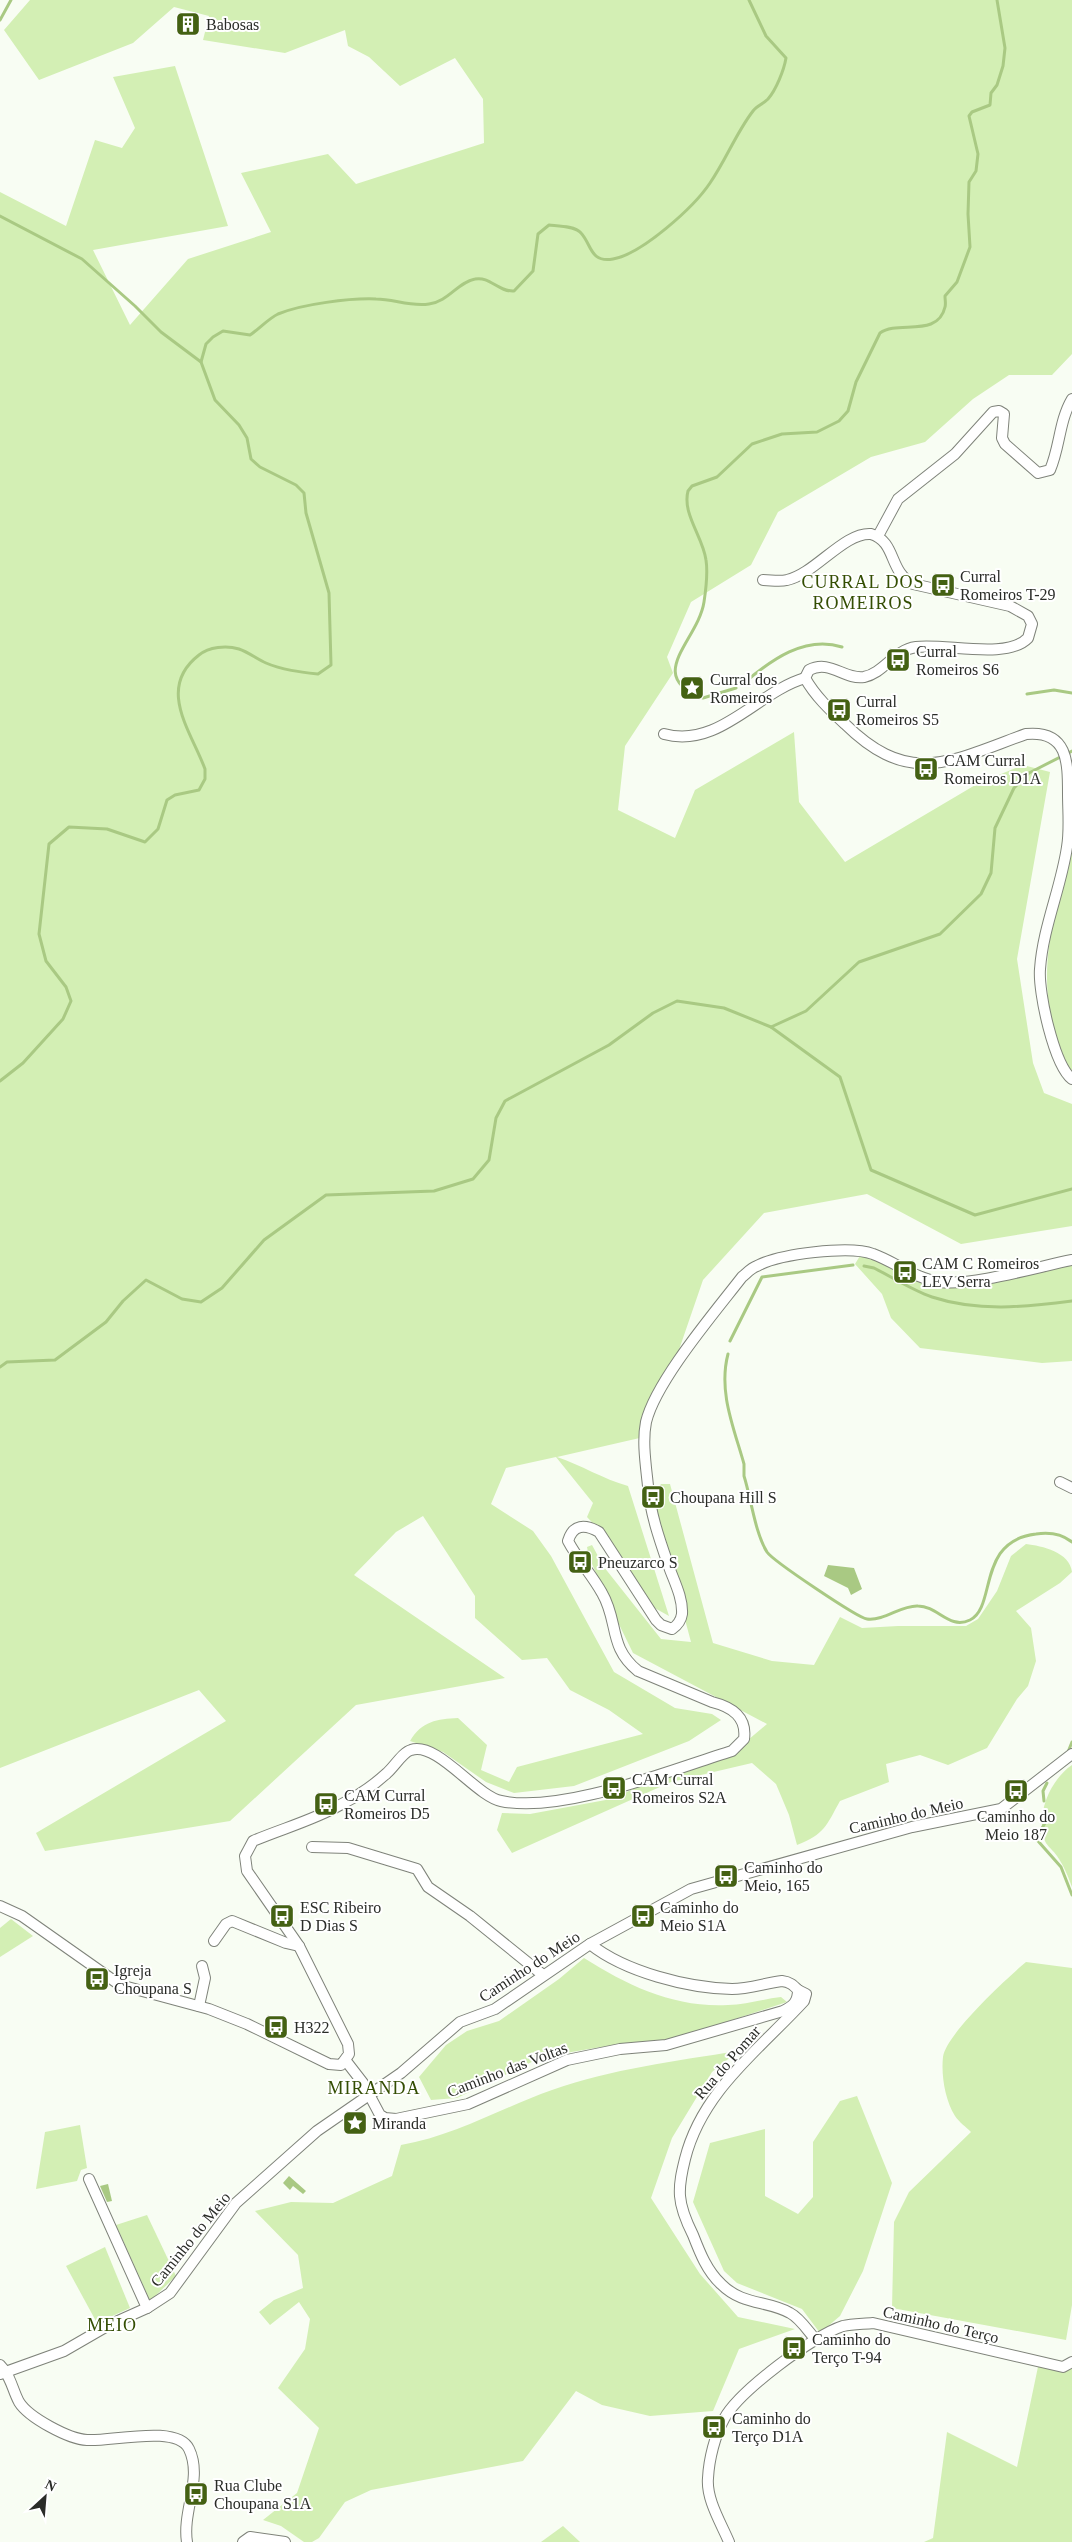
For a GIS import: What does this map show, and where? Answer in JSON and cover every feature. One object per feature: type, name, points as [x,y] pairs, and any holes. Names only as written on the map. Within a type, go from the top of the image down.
[{"type":"street","points":[[878,536],[898,499],[955,454],[993,412],[1000,411],[1004,414],[1002,434],[1005,444],[1038,473],[1050,470],[1055,457],[1063,419],[1072,400]]},
{"type":"street","points":[[664,734],[682,736],[725,726],[784,685],[804,678],[809,670],[823,665],[856,677],[876,672],[897,654],[917,647],[986,649],[1015,646],[1024,642],[1032,627],[1028,616],[1010,606],[913,584],[898,572],[886,544],[878,536],[868,534],[857,536],[802,574],[788,580],[763,580]]},
{"type":"street","points":[[804,678],[821,700],[856,735],[870,747],[895,759],[921,764],[948,762],[1026,734],[1037,733],[1054,740],[1062,748],[1067,758],[1068,844],[1044,937],[1039,982],[1042,1001],[1061,1066],[1072,1079]]},
{"type":"street","points":[[0,1906],[22,1916],[120,1985],[199,2006],[247,2024],[329,2064],[337,2066],[346,2061],[349,2054],[348,2044],[299,1946],[247,1871],[245,1856],[253,1841],[340,1806],[386,1774],[410,1750],[420,1749],[446,1762],[480,1789],[499,1801],[540,1804],[588,1796],[732,1752],[744,1739],[743,1722],[737,1713],[724,1705],[638,1671],[620,1654],[603,1594],[577,1558],[568,1541],[571,1533],[577,1527],[584,1526],[599,1532],[656,1620],[661,1625],[672,1629],[678,1624],[682,1614],[680,1597],[659,1538],[648,1488],[644,1437],[646,1422],[651,1408],[671,1373],[742,1277],[756,1266],[774,1259],[842,1249],[873,1254],[910,1272],[939,1282],[960,1282],[1072,1260]]},
{"type":"street","points":[[1060,1482],[1072,1488]]},
{"type":"street","name":"Caminho do Meio","points":[[2,2370],[64,2350],[109,2325],[147,2308],[170,2293],[236,2204],[317,2131],[401,2073],[460,2022],[495,2009],[590,1944],[691,1889],[912,1827],[1001,1809],[1072,1754]]},
{"type":"street","points":[[312,1847],[348,1848],[417,1869],[428,1887],[470,1916],[543,1975]]},
{"type":"street","points":[[214,1942],[226,1924],[232,1921],[286,1944],[299,1946]]},
{"type":"street","points":[[590,1944],[620,1964],[662,1977],[734,1989],[782,1981],[790,1982],[798,1990]]},
{"type":"street","points":[[199,2006],[206,1978],[202,1966]]},
{"type":"street","name":"Caminho das Voltas","points":[[346,2061],[369,2094],[380,2115],[391,2119],[468,2104],[567,2060],[620,2049],[666,2044],[784,2011],[796,2002],[798,1990]]},
{"type":"street","name":"Rua do Pomar","points":[[798,1990],[806,1994],[804,2001],[732,2075],[708,2103],[687,2151],[680,2180],[680,2196],[682,2210],[707,2268],[720,2283],[732,2294],[745,2300],[792,2314],[816,2340]]},
{"type":"street","points":[[89,2179],[147,2308]]},
{"type":"street","name":"Caminho do Terço","points":[[729,2542],[713,2507],[707,2479],[718,2431],[732,2407],[753,2387],[816,2340],[843,2326],[874,2323],[1063,2367],[1072,2362]]},
{"type":"street","points":[[2,2370],[24,2409],[62,2433],[89,2441],[164,2436],[182,2441],[188,2448],[195,2466],[185,2530],[187,2542]]},
{"type":"street","points":[[243,2542],[250,2537],[285,2542]]},
{"type":"shaded area","points":[[30,0],[1072,0],[1072,354],[1052,375],[1009,375],[973,399],[925,442],[871,457],[778,512],[751,565],[691,602],[667,657],[673,673],[625,746],[618,810],[675,838],[695,790],[794,732],[799,802],[845,862],[977,784],[1023,765],[1050,772],[1017,959],[1033,1063],[1044,1093],[1072,1104],[1072,1226],[961,1244],[867,1194],[764,1213],[703,1280],[671,1373],[644,1437],[557,1457],[628,1486],[669,1616],[651,1606],[615,1547],[587,1517],[593,1503],[556,1457],[506,1468],[491,1504],[533,1531],[551,1556],[614,1672],[675,1708],[712,1714],[721,1720],[689,1741],[574,1786],[514,1793],[486,1782],[443,1752],[410,1741],[420,1729],[431,1722],[458,1718],[487,1745],[481,1770],[509,1782],[517,1767],[643,1734],[609,1710],[570,1690],[547,1658],[522,1660],[475,1618],[475,1596],[423,1516],[396,1532],[354,1575],[505,1678],[356,1705],[230,1821],[45,1851],[36,1833],[226,1721],[199,1690],[0,1768],[0,192],[66,226],[95,140],[122,148],[135,128],[113,77],[175,66],[228,226],[93,250],[130,325],[188,259],[271,232],[241,173],[328,154],[356,184],[484,143],[483,99],[455,58],[400,86],[369,57],[348,46],[345,30],[285,53],[203,40],[209,16],[174,7],[133,43],[39,80],[4,30]]},
{"type":"shaded area","points":[[1072,849],[1072,1073],[1068,1071],[1050,1012],[1047,971],[1056,909]]},
{"type":"shaded area","points":[[863,1251],[939,1282],[1072,1260],[1072,1361],[1042,1363],[920,1348],[891,1318],[882,1294],[855,1264]]},
{"type":"shaded area","points":[[661,1484],[670,1484],[713,1643],[772,1661],[814,1665],[840,1617],[862,1628],[966,1626],[978,1619],[997,1591],[1011,1556],[1026,1544],[1047,1548],[1061,1555],[1070,1565],[1072,1572],[1060,1583],[1016,1611],[1031,1628],[1036,1661],[1028,1686],[1017,1699],[987,1748],[948,1765],[920,1755],[886,1764],[889,1782],[840,1801],[824,1828],[814,1837],[797,1845],[789,1815],[776,1784],[752,1763],[671,1782],[512,1853],[497,1830],[502,1813],[530,1814],[611,1799],[678,1769],[742,1745],[767,1724],[633,1653],[611,1608],[589,1557],[587,1547],[592,1545],[604,1567],[661,1639],[691,1642],[652,1496]]},
{"type":"shaded area","points":[[828,1565],[854,1568],[862,1589],[851,1595],[848,1588],[824,1576]]},
{"type":"shaded area","points":[[1072,1765],[1072,1887],[1062,1864],[1045,1841],[1042,1831],[1042,1820],[1043,1809],[1051,1789]]},
{"type":"shaded area","points":[[11,1919],[33,1936],[0,1957],[0,1928]]},
{"type":"shaded area","points":[[584,1958],[635,1986],[671,1999],[689,2003],[734,2005],[781,1997],[787,2002],[665,2042],[601,2047],[542,2057],[457,2098],[431,2100],[419,2077],[446,2045],[467,2031],[499,2021],[559,1979]]},
{"type":"shaded area","points":[[1026,1962],[1072,1968],[1072,2305],[1066,2340],[892,2308],[894,2222],[909,2192],[971,2132],[955,2116],[946,2095],[943,2079],[943,2057],[955,2035],[979,2006]]},
{"type":"shaded area","points":[[738,2051],[712,2072],[672,2138],[651,2198],[700,2274],[738,2317],[795,2329],[739,2349],[713,2411],[650,2416],[602,2405],[576,2391],[523,2461],[371,2490],[345,2502],[319,2538],[312,2542],[304,2542],[281,2526],[263,2520],[297,2493],[319,2428],[278,2388],[305,2349],[310,2319],[299,2302],[270,2325],[259,2312],[274,2300],[303,2288],[298,2255],[255,2211],[291,2202],[333,2203],[392,2176],[401,2145],[440,2135],[552,2090],[620,2071]]},
{"type":"shaded area","points":[[857,2096],[892,2183],[863,2271],[840,2316],[820,2333],[802,2309],[737,2283],[724,2271],[693,2202],[710,2143],[765,2129],[765,2196],[798,2214],[813,2197],[813,2142],[840,2101]]},
{"type":"shaded area","points":[[80,2125],[87,2168],[81,2170],[77,2181],[36,2189],[45,2132]]},
{"type":"shaded area","points":[[289,2176],[306,2191],[303,2194],[293,2186],[290,2190],[283,2183]]},
{"type":"shaded area","points":[[108,2184],[112,2201],[107,2202],[100,2186]]},
{"type":"shaded area","points":[[147,2215],[176,2276],[150,2301],[116,2225]]},
{"type":"shaded area","points":[[105,2247],[130,2308],[97,2323],[66,2266]]},
{"type":"shaded area","points":[[1039,2362],[1072,2362],[1072,2542],[924,2542],[933,2538],[947,2432],[1017,2467]]},
{"type":"shaded area","points":[[563,2526],[580,2542],[541,2542]]},
{"type":"waterway","points":[[0,20],[11,0]]},
{"type":"waterway","points":[[0,1081],[23,1063],[63,1019],[71,1001],[66,987],[46,961],[39,934],[49,844],[69,827],[107,829],[145,842],[158,829],[167,800],[175,795],[199,790],[205,779],[205,769],[186,725],[178,696],[180,681],[186,668],[203,652],[223,647],[239,649],[272,665],[285,669],[318,674],[331,665],[329,593],[306,513],[304,493],[296,485],[260,467],[251,459],[247,438],[239,425],[215,400],[201,362],[206,344],[223,331],[250,335],[278,314],[313,305],[365,299],[383,299],[422,305],[429,304],[442,300],[463,284],[475,279],[485,280],[508,291],[514,291],[533,271],[538,234],[549,225],[575,229],[585,238],[596,256],[605,260],[625,255],[638,248],[680,216],[702,193],[716,174],[747,119],[755,109],[768,99],[779,80],[786,58],[766,36],[749,0]]},
{"type":"waterway","points":[[736,688],[703,698],[686,689],[677,679],[675,668],[679,656],[700,616],[704,602],[707,570],[704,551],[690,517],[687,500],[688,491],[692,486],[717,477],[752,444],[782,434],[817,432],[839,421],[848,411],[856,382],[880,333],[888,329],[926,325],[934,322],[941,316],[945,306],[945,296],[957,282],[970,247],[969,182],[976,171],[978,154],[969,116],[972,112],[990,105],[991,93],[997,85],[1003,66],[1005,48],[997,0]]},
{"type":"waterway","points":[[0,216],[82,259],[161,332],[201,362]]},
{"type":"waterway","points":[[744,683],[777,658],[802,647],[815,644],[842,647]]},
{"type":"waterway","points":[[1027,694],[1054,690],[1072,693]]},
{"type":"waterway","points":[[0,1367],[7,1362],[55,1360],[106,1322],[123,1301],[146,1280],[182,1299],[201,1302],[222,1288],[264,1240],[326,1195],[434,1191],[473,1179],[489,1160],[496,1118],[505,1101],[609,1045],[653,1013],[677,1001],[724,1008],[771,1027],[806,1011],[859,962],[940,934],[981,894],[991,873],[995,828],[1014,788],[1029,773],[1072,751]]},
{"type":"waterway","points":[[771,1027],[840,1077],[871,1170],[975,1215],[1072,1189]]},
{"type":"waterway","points":[[730,1341],[762,1277],[853,1265]]},
{"type":"waterway","points":[[864,1266],[874,1268],[925,1294],[949,1302],[1002,1307],[1072,1301]]},
{"type":"waterway","points":[[728,1354],[725,1368],[728,1410],[744,1464],[744,1476],[759,1535],[767,1552],[799,1577],[860,1616],[867,1619],[880,1618],[905,1608],[918,1606],[925,1607],[956,1622],[970,1620],[978,1613],[983,1602],[996,1561],[1004,1549],[1017,1539],[1041,1533],[1060,1535],[1072,1542]]},
{"type":"waterway","points":[[1068,1752],[1072,1742]]},
{"type":"waterway","points":[[1044,1801],[1043,1791],[1047,1783]]},
{"type":"waterway","points":[[1045,1823],[1038,1835],[1038,1841],[1061,1867],[1072,1895]]},
{"type":"place","name":"Babosas","points":[[188,24]]},
{"type":"place","name":"Curral Romeiros T-29","points":[[943,585]]},
{"type":"place","name":"Curral Romeiros S6","points":[[898,660]]},
{"type":"place","name":"Curral dos Romeiros","points":[[692,688]]},
{"type":"place","name":"Curral Romeiros S5","points":[[839,710]]},
{"type":"place","name":"CAM Curral Romeiros D1A","points":[[926,769]]},
{"type":"place","name":"CAM C Romeiros LEV Serra","points":[[905,1272]]},
{"type":"place","name":"Choupana Hill S","points":[[653,1497]]},
{"type":"place","name":"Pneuzarco S","points":[[580,1562]]},
{"type":"place","name":"CAM Curral Romeiros S2A","points":[[614,1788]]},
{"type":"place","name":"Caminho do Meio 187","points":[[1016,1791]]},
{"type":"place","name":"CAM Curral Romeiros D5","points":[[326,1804]]},
{"type":"place","name":"Caminho do Meio, 165","points":[[726,1876]]},
{"type":"place","name":"ESC Ribeiro D Dias S","points":[[282,1916]]},
{"type":"place","name":"Caminho do Meio S1A","points":[[643,1916]]},
{"type":"place","name":"Igreja Choupana S","points":[[97,1979]]},
{"type":"place","name":"H322","points":[[276,2027]]},
{"type":"place","name":"Miranda","points":[[355,2123]]},
{"type":"place","name":"Caminho do Terço T-94","points":[[794,2348]]},
{"type":"place","name":"Caminho do Terço D1A","points":[[714,2427]]},
{"type":"place","name":"Rua Clube Choupana S1A","points":[[196,2494]]},
{"type":"district","name":"CURRAL DOS ROMEIROS","points":[[863,592]]},
{"type":"district","name":"MIRANDA","points":[[374,2088]]},
{"type":"district","name":"MEIO","points":[[112,2325]]}]
